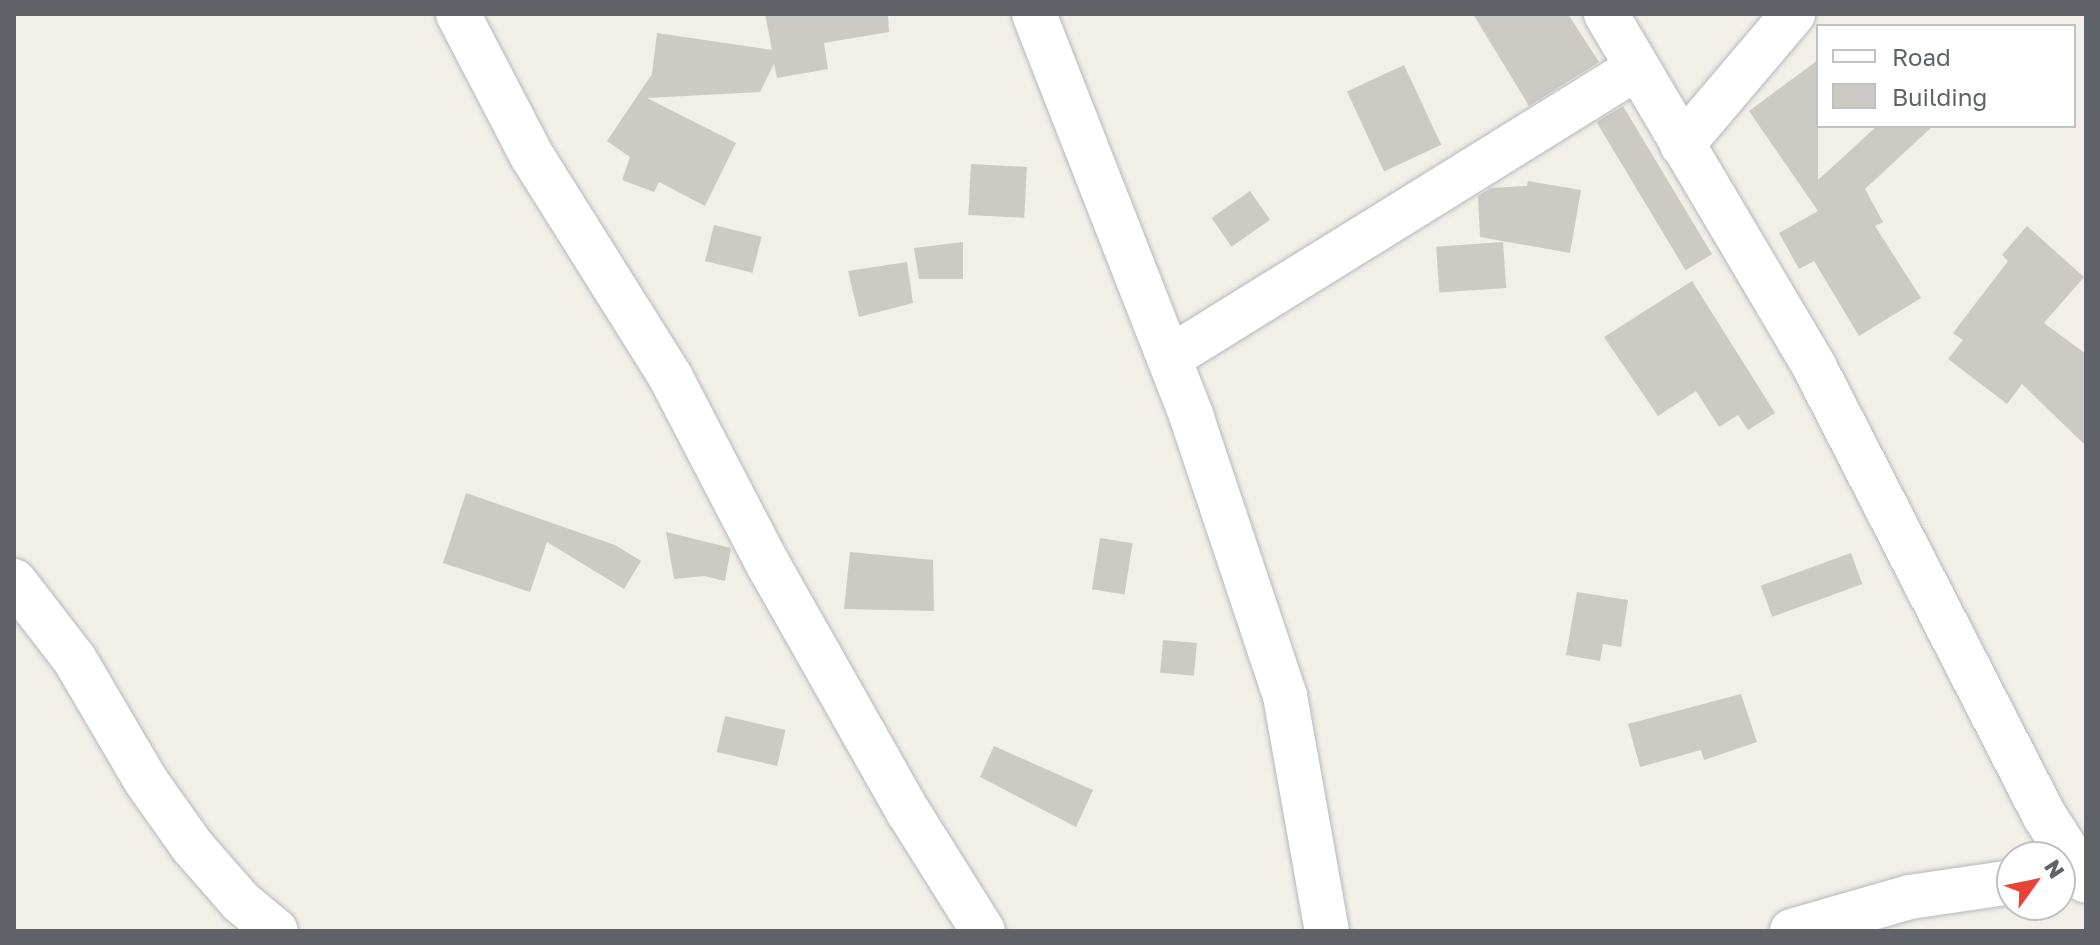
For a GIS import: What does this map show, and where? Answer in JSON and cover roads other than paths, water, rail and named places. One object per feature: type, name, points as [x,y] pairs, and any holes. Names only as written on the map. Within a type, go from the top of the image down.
[{"type":"street","points":[[458,14],[532,156],[671,378],[769,566],[909,813],[983,931]]},
{"type":"street","points":[[1034,14],[1169,358],[1285,696],[1327,931]]},
{"type":"street","points":[[1606,14],[1815,368],[2079,878]]},
{"type":"street","points":[[1682,145],[1793,14]]},
{"type":"street","points":[[1169,358],[1637,68]]},
{"type":"street","points":[[14,581],[75,660],[146,781],[192,846],[241,902],[276,931]]},
{"type":"street","points":[[1792,931],[1910,897],[1996,884]]}]
